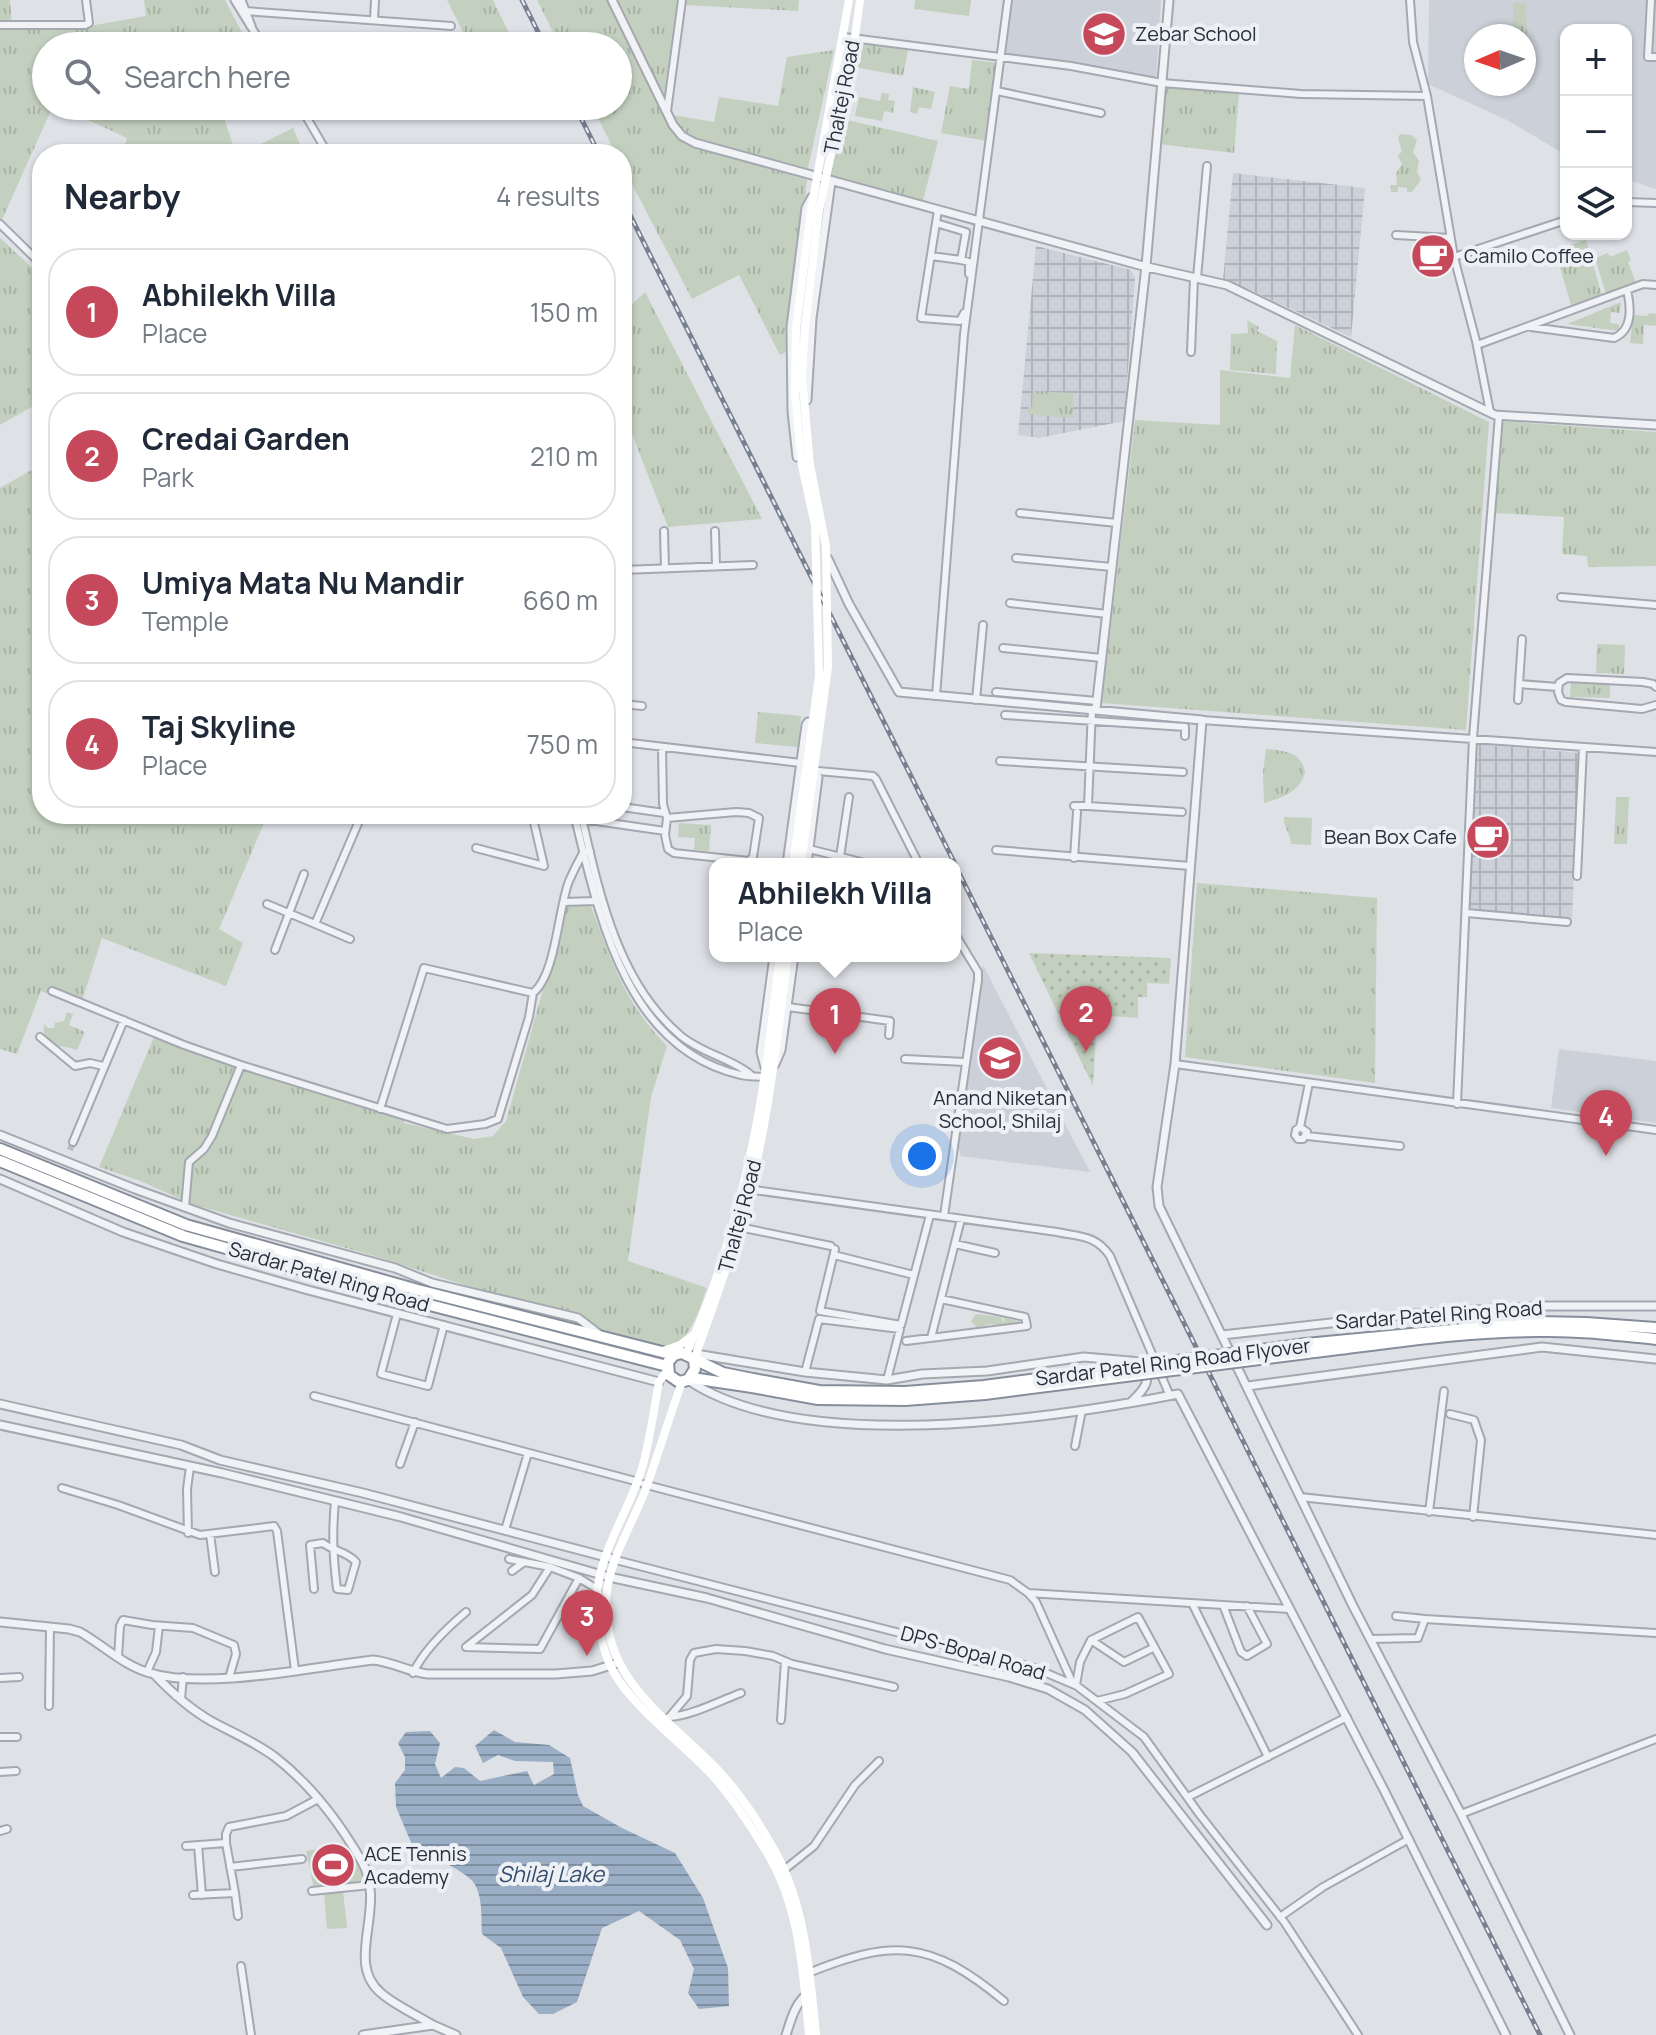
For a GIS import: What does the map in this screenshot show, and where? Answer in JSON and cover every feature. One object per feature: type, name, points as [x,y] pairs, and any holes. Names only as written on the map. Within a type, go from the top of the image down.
[{"type":"highway","name":"Sardar Patel Ring Road","points":[[0,1149],[186,1225],[674,1355]]},
{"type":"highway","name":"Sardar Patel Ring Road","points":[[0,1161],[196,1240],[667,1368]]},
{"type":"highway","name":"Sardar Patel Ring Road Flyover","points":[[687,1380],[753,1383],[833,1392],[949,1389],[1423,1331],[1537,1322],[1656,1339]]},
{"type":"highway","name":"Sardar Patel Ring Road Flyover","points":[[1586,1327],[1656,1328]]},
{"type":"highway","points":[[674,1355],[692,1356],[695,1369],[687,1380],[671,1378],[667,1368],[674,1355]]},
{"type":"highway","name":"Sardar Patel Ring Road Flyover","points":[[692,1356],[723,1373],[753,1383]]},
{"type":"main road","name":"Thaltej Road","points":[[824,180],[849,0]]},
{"type":"main road","name":"Thaltej Road","points":[[815,211],[860,0]]},
{"type":"main road","points":[[791,858],[819,676],[815,525],[802,466],[795,383],[796,328],[815,211]]},
{"type":"main road","points":[[805,858],[828,667],[826,546],[810,465],[802,388],[815,211]]},
{"type":"main road","points":[[772,1045],[777,962]]},
{"type":"main road","points":[[692,1356],[696,1334],[746,1189],[787,962]]},
{"type":"main road","name":"Thaltej Road","points":[[692,1356],[711,1317],[739,1227],[746,1189]]},
{"type":"main road","points":[[660,1353],[696,1334]]},
{"type":"main road","points":[[641,1483],[659,1382],[667,1368]]},
{"type":"main road","points":[[687,1380],[597,1589],[600,1626],[614,1664],[640,1694],[719,1771],[746,1805],[784,1870],[795,1898],[816,2035]]},
{"type":"main road","points":[[604,1576],[615,1675],[661,1726],[712,1775],[767,1853],[789,1899],[807,1974]]},
{"type":"main road","points":[[809,1993],[809,2035]]},
{"type":"street","points":[[0,25],[85,25],[89,23],[86,0]]},
{"type":"street","points":[[238,0],[251,26]]},
{"type":"street","points":[[238,0],[255,32]]},
{"type":"street","points":[[374,20],[375,0]]},
{"type":"street","points":[[612,0],[628,32]]},
{"type":"street","points":[[667,111],[682,0]]},
{"type":"street","points":[[936,696],[964,334],[1008,0]]},
{"type":"street","points":[[1088,806],[1091,720],[1102,658],[1146,266],[1169,0]]},
{"type":"street","points":[[1410,0],[1413,42],[1427,96],[1450,238],[1490,412]]},
{"type":"street","points":[[1651,0],[1648,57],[1656,57]]},
{"type":"street","points":[[245,11],[451,26]]},
{"type":"street","points":[[844,37],[1071,66],[1162,83],[1301,94],[1427,96]]},
{"type":"street","points":[[632,40],[673,125],[682,136],[695,143],[981,222],[1227,285],[1499,415],[1656,425]]},
{"type":"street","points":[[997,91],[1101,113]]},
{"type":"street","points":[[308,120],[322,144]]},
{"type":"street","points":[[1191,352],[1207,166]]},
{"type":"street","points":[[824,180],[807,408],[826,539],[824,546]]},
{"type":"street","points":[[818,193],[806,208],[798,264],[790,360],[792,411],[798,466],[814,533],[824,546],[849,604],[899,692],[976,700],[1095,706]]},
{"type":"street","points":[[1632,202],[1656,203]]},
{"type":"street","points":[[931,256],[970,263],[962,320],[923,318],[921,315],[938,210]]},
{"type":"street","points":[[1454,257],[1560,222]]},
{"type":"street","points":[[936,223],[966,232],[961,260]]},
{"type":"street","points":[[0,224],[32,254]]},
{"type":"street","points":[[1396,235],[1450,238]]},
{"type":"street","points":[[1477,345],[1643,284],[1656,285]]},
{"type":"street","points":[[1527,326],[1614,338],[1622,335],[1628,326],[1630,304],[1627,290]]},
{"type":"street","points":[[1457,1104],[1473,738],[1499,415]]},
{"type":"street","points":[[1020,513],[1117,523]]},
{"type":"street","points":[[664,531],[665,569]]},
{"type":"street","points":[[715,531],[716,566]]},
{"type":"street","points":[[1016,558],[1112,567]]},
{"type":"street","points":[[632,570],[753,565]]},
{"type":"street","points":[[1561,597],[1656,605]]},
{"type":"street","points":[[1010,603],[1107,614]]},
{"type":"street","points":[[976,700],[983,625]]},
{"type":"street","points":[[1518,700],[1522,639]]},
{"type":"street","points":[[1003,648],[1102,658]]},
{"type":"street","points":[[1656,687],[1643,682],[1567,678],[1560,681],[1558,687],[1560,698],[1566,702],[1642,709],[1656,705]]},
{"type":"street","points":[[1519,684],[1558,687]]},
{"type":"street","points":[[996,692],[1202,720],[1656,752]]},
{"type":"street","points":[[632,705],[642,706]]},
{"type":"street","points":[[1005,715],[1185,727],[1185,736]]},
{"type":"street","points":[[1202,720],[1175,1064],[1158,1172],[1159,1206],[1370,1639],[1570,2035]]},
{"type":"street","points":[[791,858],[806,725],[811,722],[823,726],[806,858]]},
{"type":"street","points":[[632,743],[801,763]]},
{"type":"street","points":[[662,747],[668,849],[674,853],[718,858]]},
{"type":"street","points":[[1577,876],[1583,747]]},
{"type":"street","points":[[1000,761],[1183,772]]},
{"type":"street","points":[[799,775],[804,772],[873,776],[916,858]]},
{"type":"street","points":[[840,857],[849,797]]},
{"type":"street","points":[[1074,858],[1076,809],[1088,806],[1182,812]]},
{"type":"street","points":[[632,809],[666,816],[736,812],[757,816],[751,858]]},
{"type":"street","points":[[315,924],[358,824]]},
{"type":"street","points":[[476,848],[544,866],[534,824]]},
{"type":"street","points":[[577,824],[614,934],[629,969],[647,999],[683,1037],[751,1075]]},
{"type":"street","points":[[583,824],[595,901],[617,962],[633,993],[647,1011],[669,1035],[694,1054],[744,1076],[768,1072],[781,1050],[793,962]]},
{"type":"street","points":[[624,824],[665,831]]},
{"type":"street","points":[[809,849],[844,858]]},
{"type":"street","points":[[996,850],[1190,866]]},
{"type":"street","points":[[52,991],[241,1065],[380,1109],[447,1129],[485,1124],[498,1119],[529,1017],[533,993],[540,988],[552,954],[568,883],[587,852]]},
{"type":"street","points":[[275,950],[304,874]]},
{"type":"street","points":[[564,902],[595,901]]},
{"type":"street","points":[[267,904],[350,939]]},
{"type":"street","points":[[1466,913],[1567,922]]},
{"type":"street","points":[[944,1216],[978,972],[961,944]]},
{"type":"street","points":[[768,1072],[761,1052],[776,962]]},
{"type":"street","points":[[380,1109],[424,968],[533,993]]},
{"type":"street","points":[[788,1007],[890,1021],[889,1035]]},
{"type":"street","points":[[73,1142],[124,1020]]},
{"type":"street","points":[[40,1037],[75,1066],[90,1063],[103,1066]]},
{"type":"street","points":[[905,1059],[965,1062]]},
{"type":"street","points":[[1175,1064],[1656,1130]]},
{"type":"street","points":[[185,1207],[189,1162],[204,1149],[212,1136],[241,1065]]},
{"type":"street","points":[[1309,1083],[1300,1127],[1295,1135],[1303,1139],[1307,1136],[1400,1146]]},
{"type":"street","name":"Sardar Patel Ring Road","points":[[0,1135],[229,1223],[395,1268],[432,1283],[578,1318],[601,1338]]},
{"type":"street","points":[[66,1160],[70,1150]]},
{"type":"street","name":"Sardar Patel Ring Road","points":[[0,1179],[151,1243],[397,1314],[659,1382]]},
{"type":"street","points":[[746,1189],[1057,1232],[1102,1244],[1174,1395],[1347,1717],[1506,2035]]},
{"type":"street","points":[[834,1250],[820,1311],[901,1325],[930,1215]]},
{"type":"street","points":[[931,1338],[961,1219]]},
{"type":"street","points":[[739,1227],[834,1250],[914,1275]]},
{"type":"street","points":[[955,1244],[995,1253]]},
{"type":"street","points":[[906,1341],[1027,1326],[1025,1317],[941,1299]]},
{"type":"street","name":"Sardar Patel Ring Road","points":[[1222,1335],[1411,1314],[1541,1306],[1656,1306]]},
{"type":"street","points":[[397,1314],[381,1374],[428,1386],[444,1325]]},
{"type":"street","points":[[805,1372],[819,1319],[900,1329],[887,1380]]},
{"type":"street","name":"Sardar Patel Ring Road","points":[[1248,1386],[1542,1347],[1656,1359]]},
{"type":"street","points":[[692,1356],[887,1380],[1105,1357],[1141,1362],[1146,1370],[1148,1380],[1145,1389],[1128,1404]]},
{"type":"street","points":[[687,1380],[710,1395],[746,1407],[838,1423],[954,1424],[1128,1404],[1174,1395]]},
{"type":"street","points":[[1429,1512],[1444,1391]]},
{"type":"street","points":[[314,1396],[1010,1580],[1036,1602],[1074,1685]]},
{"type":"street","points":[[0,1404],[181,1445],[220,1460],[611,1558]]},
{"type":"street","points":[[1075,1446],[1082,1410]]},
{"type":"street","points":[[1450,1414],[1474,1420],[1481,1440],[1473,1517]]},
{"type":"street","points":[[400,1464],[415,1422]]},
{"type":"street","points":[[0,1425],[401,1517],[604,1576],[707,1598],[885,1649],[1048,1689],[1085,1710],[1132,1752],[1267,1925]]},
{"type":"street","points":[[505,1530],[528,1453]]},
{"type":"street","points":[[188,1533],[190,1467]]},
{"type":"street","points":[[62,1488],[133,1510],[188,1533],[210,1534],[274,1526],[295,1670]]},
{"type":"street","points":[[1300,1497],[1656,1535]]},
{"type":"street","points":[[314,1589],[310,1545],[323,1543],[332,1550],[351,1556],[356,1562],[348,1590],[337,1589],[332,1550],[331,1540],[335,1501]]},
{"type":"street","points":[[210,1534],[215,1572]]},
{"type":"street","name":"DPS-Bopal Road","points":[[611,1558],[1032,1667],[1074,1685],[1144,1737],[1280,1917],[1358,2035]]},
{"type":"street","points":[[509,1559],[550,1567],[597,1589]]},
{"type":"street","points":[[512,1571],[524,1562]]},
{"type":"street","points":[[550,1567],[532,1595],[466,1647],[540,1649],[579,1578]]},
{"type":"street","points":[[1028,1593],[1289,1609]]},
{"type":"street","points":[[1192,1603],[1268,1757]]},
{"type":"street","points":[[1223,1605],[1241,1652],[1247,1656],[1267,1644],[1247,1606]]},
{"type":"street","points":[[413,1673],[417,1663],[466,1612]]},
{"type":"street","points":[[1396,1616],[1656,1633]]},
{"type":"street","points":[[1074,1685],[1080,1662],[1091,1640],[1138,1617],[1169,1674],[1125,1694],[1097,1701]]},
{"type":"street","points":[[1370,1639],[1418,1638],[1425,1619]]},
{"type":"street","points":[[118,1657],[120,1622],[123,1620],[193,1628],[234,1645],[236,1654],[229,1678]]},
{"type":"street","points":[[0,1622],[80,1632],[118,1657],[151,1673],[211,1721],[234,1731],[274,1756],[318,1799],[363,1863],[373,1903],[364,1950],[367,1974],[381,1994],[456,2035]]},
{"type":"street","points":[[151,1673],[159,1626]]},
{"type":"street","points":[[49,1706],[50,1628]]},
{"type":"street","points":[[1091,1640],[1124,1662],[1153,1648]]},
{"type":"street","points":[[668,1719],[687,1696],[690,1660],[694,1653],[716,1649],[745,1651],[894,1687]]},
{"type":"street","points":[[151,1673],[229,1678],[373,1660],[393,1663],[413,1673],[556,1674],[592,1671],[614,1664]]},
{"type":"street","points":[[781,1720],[785,1661]]},
{"type":"street","points":[[0,1678],[19,1677]]},
{"type":"street","points":[[181,1699],[183,1677]]},
{"type":"street","points":[[668,1719],[741,1693]]},
{"type":"street","points":[[1188,1797],[1347,1717]]},
{"type":"street","points":[[0,1737],[17,1737]]},
{"type":"street","points":[[1461,1814],[1656,1739]]},
{"type":"street","points":[[784,1870],[814,1846],[855,1785],[879,1761]]},
{"type":"street","points":[[0,1772],[16,1771]]},
{"type":"street","points":[[238,1916],[226,1843],[229,1827],[286,1816],[318,1799]]},
{"type":"street","points":[[1280,1917],[1323,1887],[1409,1839]]},
{"type":"street","points":[[186,1846],[226,1843]]},
{"type":"street","points":[[198,1845],[202,1895]]},
{"type":"street","points":[[230,1867],[302,1859]]},
{"type":"street","points":[[312,1891],[370,1885]]},
{"type":"street","points":[[193,1895],[235,1893]]},
{"type":"street","points":[[807,1974],[857,1955],[887,1949],[909,1950],[942,1958],[957,1966],[1004,2001]]},
{"type":"street","points":[[241,1966],[251,2035]]},
{"type":"street","points":[[786,2035],[794,2011],[809,1993]]},
{"type":"street","points":[[363,2035],[433,2025]]},
{"type":"shaded area","points":[[1012,0],[1161,0],[1156,77],[1004,56]]},
{"type":"shaded area","points":[[1429,0],[1656,0],[1656,189],[1632,181],[1632,24],[1560,24],[1560,151],[1507,120],[1428,84]]},
{"type":"shaded area","points":[[1233,173],[1365,188],[1351,337],[1223,280]]},
{"type":"shaded area","points":[[1036,246],[1131,270],[1135,278],[1124,421],[1039,438],[1018,435]]},
{"type":"shaded area","points":[[1477,744],[1579,753],[1572,919],[1469,909]]},
{"type":"shaded area","name":"Anand Niketan School, Shilaj","points":[[983,965],[1090,1172],[960,1156],[960,1151],[957,1151]]},
{"type":"shaded area","points":[[1559,1049],[1656,1061],[1656,1123],[1551,1108]]},
{"type":"green space","points":[[0,0],[10,0],[12,28],[87,29],[146,16],[144,0],[225,0],[242,32],[32,32],[32,120],[47,120],[36,144],[32,144],[32,153],[0,224]]},
{"type":"green space","points":[[447,0],[493,0],[508,32],[463,32]]},
{"type":"green space","points":[[537,0],[610,0],[626,32],[553,32]]},
{"type":"green space","points":[[615,0],[677,0],[664,96],[632,32]]},
{"type":"green space","points":[[686,0],[799,0],[798,11],[686,5]]},
{"type":"green space","points":[[915,0],[971,0],[969,16],[914,9]]},
{"type":"green space","points":[[1513,3],[1526,3],[1527,24],[1513,24]]},
{"type":"green space","points":[[857,40],[908,50],[903,76],[854,67]]},
{"type":"green space","points":[[632,44],[672,125],[695,144],[807,180],[788,351],[780,355],[739,275],[692,299],[632,184],[632,144],[611,144],[599,120],[632,120]]},
{"type":"green space","points":[[834,50],[808,168],[695,140],[681,130],[673,115],[714,122],[719,97],[778,106],[787,57]]},
{"type":"green space","points":[[972,60],[998,63],[987,141],[941,133],[950,86],[969,89]]},
{"type":"green space","points":[[1164,86],[1239,93],[1234,153],[1159,144]]},
{"type":"green space","points":[[913,87],[935,92],[931,109],[919,107],[917,114],[910,112]]},
{"type":"green space","points":[[882,93],[889,94],[888,100],[895,101],[893,113],[884,111],[882,121],[855,116],[859,97],[880,101]]},
{"type":"green space","points":[[843,119],[938,141],[923,201],[830,178]]},
{"type":"green space","points":[[88,120],[225,120],[233,144],[125,144],[127,138]]},
{"type":"green space","points":[[293,128],[300,144],[261,144]]},
{"type":"green space","points":[[1400,134],[1411,135],[1417,140],[1413,152],[1419,161],[1417,172],[1421,180],[1412,192],[1398,187],[1398,192],[1391,192],[1390,185],[1397,185],[1396,173],[1402,164],[1398,156],[1402,151],[1398,138]]},
{"type":"green space","points":[[0,238],[32,268],[32,407],[0,425]]},
{"type":"green space","points":[[1586,240],[1602,296],[1571,305],[1555,250]]},
{"type":"green space","points":[[1627,250],[1636,283],[1606,294],[1595,258],[1608,253],[1610,257]]},
{"type":"green space","points":[[645,292],[762,519],[668,527],[632,434],[632,304]]},
{"type":"green space","points":[[1621,302],[1620,313],[1611,312],[1610,323],[1619,324],[1619,331],[1567,324]]},
{"type":"green space","points":[[1649,313],[1656,314],[1656,326],[1644,325],[1643,344],[1630,343],[1633,315],[1648,316]]},
{"type":"green space","points":[[1247,320],[1259,327],[1257,331],[1277,341],[1276,374],[1230,370],[1231,334],[1248,333]]},
{"type":"green space","points":[[1295,325],[1489,422],[1466,730],[1102,703],[1135,420],[1220,425],[1220,370],[1290,378]]},
{"type":"green space","points":[[1033,391],[1073,393],[1073,418],[1028,414],[1028,407],[1032,407]]},
{"type":"green space","points":[[1501,421],[1656,432],[1656,566],[1588,567],[1587,556],[1562,554],[1564,517],[1494,513]]},
{"type":"green space","points":[[32,470],[32,824],[264,824],[219,929],[243,943],[226,986],[102,938],[82,1001],[241,1062],[405,1114],[404,1123],[474,1139],[493,1136],[506,1121],[567,905],[591,906],[630,997],[667,1046],[651,1097],[628,1261],[707,1288],[696,1318],[677,1343],[656,1347],[378,1257],[192,1204],[99,1167],[154,1037],[41,991],[17,1054],[0,1049],[0,488]]},
{"type":"green space","points":[[1597,644],[1625,645],[1624,674],[1596,673]]},
{"type":"green space","points":[[1571,683],[1610,684],[1610,698],[1570,697]]},
{"type":"green space","points":[[758,712],[801,716],[798,747],[755,743]]},
{"type":"green space","points":[[1266,749],[1296,756],[1305,772],[1295,789],[1264,803],[1263,772]]},
{"type":"green space","points":[[1616,797],[1629,797],[1627,844],[1614,844]]},
{"type":"green space","points":[[1284,817],[1312,818],[1311,845],[1291,844]]},
{"type":"green space","points":[[679,823],[711,825],[709,851],[694,850],[695,838],[678,837]]},
{"type":"green space","points":[[1197,883],[1377,898],[1375,1083],[1185,1057]]},
{"type":"green space","points":[[1029,953],[1171,958],[1169,984],[1147,983],[1147,997],[1138,997],[1138,1018],[1097,1015],[1093,1086]]},
{"type":"green space","points":[[67,1012],[73,1014],[69,1025],[85,1032],[77,1050],[49,1042],[44,1033],[44,1024],[54,1028],[55,1023],[64,1021]]},
{"type":"green space","points":[[976,1314],[1001,1317],[1004,1324],[1004,1316],[1022,1323],[1004,1326],[990,1324],[977,1328],[971,1321]]},
{"type":"green space","name":"ACE Tennis Academy","points":[[345,1845],[365,1878],[357,1887],[314,1889],[306,1851]]},
{"type":"green space","points":[[343,1891],[347,1928],[327,1929],[324,1893]]},
{"type":"water","name":"Shilaj Lake","points":[[494,1730],[515,1742],[549,1745],[570,1758],[583,1806],[675,1853],[703,1898],[728,1968],[729,2006],[699,2009],[688,1993],[694,1969],[680,1940],[639,1911],[602,1928],[577,2002],[553,2014],[539,2014],[523,1997],[501,1948],[482,1934],[480,1901],[474,1883],[455,1868],[413,1847],[396,1807],[395,1783],[405,1770],[405,1757],[398,1743],[406,1732],[430,1731],[440,1743],[435,1764],[441,1778],[455,1767],[464,1768],[480,1781],[527,1771],[534,1785],[554,1774],[553,1762],[515,1761],[498,1755],[483,1763],[475,1746]]},
{"type":"tunnel","points":[[70,1150],[73,1142]]},
{"type":"railway","points":[[522,0],[538,32]]},
{"type":"railway","points":[[582,120],[594,144]]},
{"type":"railway","points":[[632,219],[952,858]]},
{"type":"railway","points":[[961,877],[1540,2035]]},
{"type":"place","name":"Zebar School","points":[[1104,34]]},
{"type":"place","name":"Camilo Coffee","points":[[1433,256]]},
{"type":"place","name":"Bean Box Cafe","points":[[1488,837]]},
{"type":"place","name":"Credai Garden","points":[[1086,1052]]},
{"type":"place","name":"Abhilekh Villa","points":[[835,1054]]},
{"type":"place","name":"Anand Niketan School, Shilaj","points":[[1000,1058]]},
{"type":"place","name":"Taj Skyline","points":[[1606,1156]]},
{"type":"place","name":"Umiya Mata Nu Mandir","points":[[587,1656]]},
{"type":"place","name":"ACE Tennis Academy","points":[[333,1865]]}]
